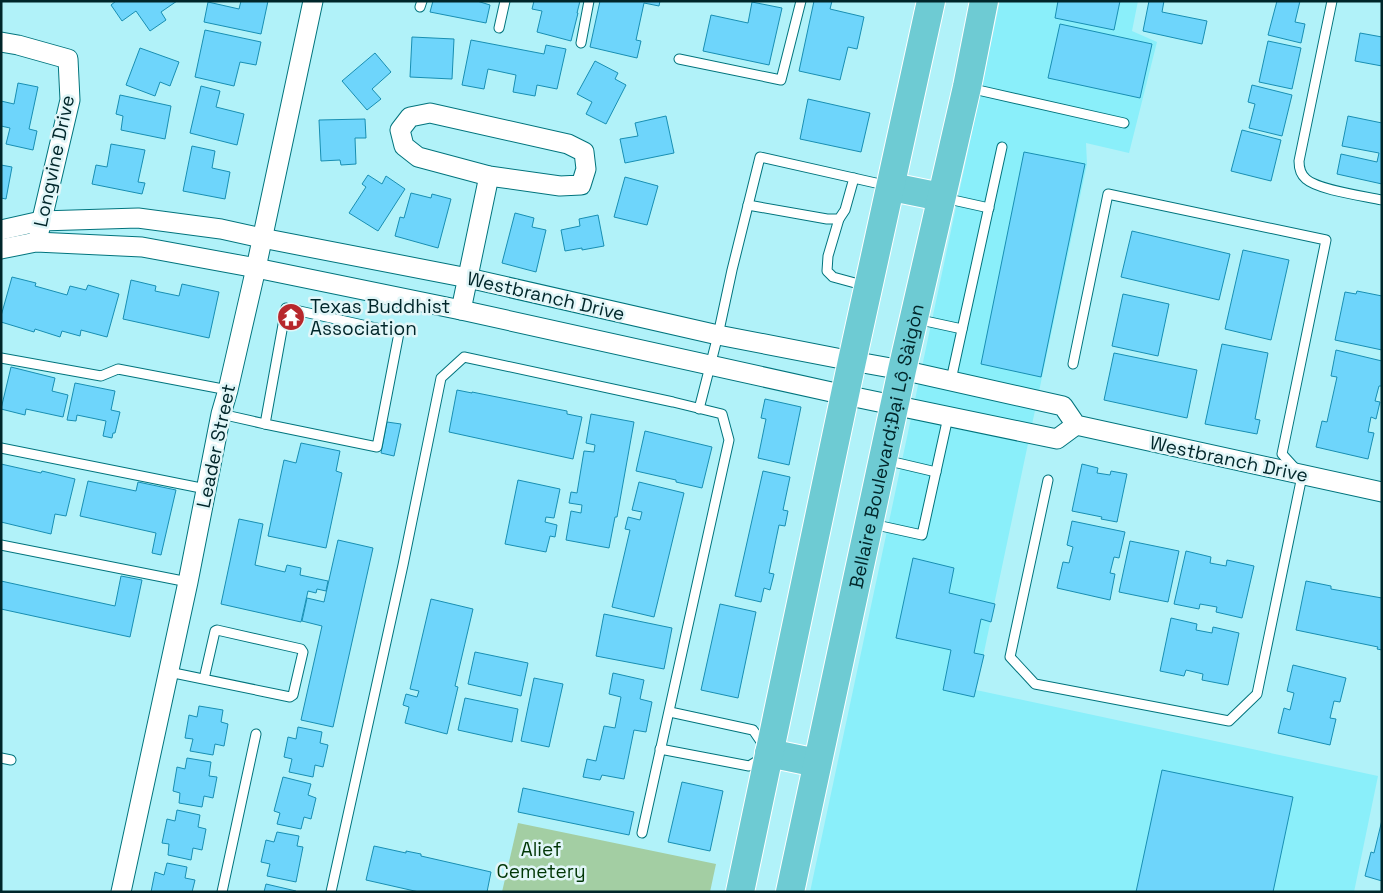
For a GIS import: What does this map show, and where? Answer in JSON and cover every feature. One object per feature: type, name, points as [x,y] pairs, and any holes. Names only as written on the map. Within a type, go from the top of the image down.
[{"type":"main road","points":[[740,892],[852,361],[892,187],[931,1]]},
{"type":"main road","name":"Bellaire Boulevard;Đại Lộ Sàigòn","points":[[790,892],[902,370],[967,87],[984,1]]},
{"type":"main road","points":[[892,187],[941,197]]},
{"type":"main road","points":[[769,753],[817,763]]},
{"type":"street","name":"Leader Street","points":[[121,892],[188,582],[221,414],[256,268],[313,1]]},
{"type":"street","name":"Longvine Drive","points":[[1,42],[68,59],[70,100],[36,242]]},
{"type":"street","points":[[430,113],[568,144],[584,152],[586,169],[581,185],[560,186],[489,176],[418,157],[404,146],[400,130],[410,117],[430,113]]},
{"type":"street","points":[[461,310],[489,176]]},
{"type":"street","name":"Westbranch Drive","points":[[1,230],[41,220],[138,218],[221,229],[468,278],[718,335],[950,380],[1063,406],[1076,425],[1382,492]]},
{"type":"street","name":"Westbranch Drive","points":[[1,249],[36,242],[142,246],[461,310],[895,406],[1056,439],[1076,425]]},
{"type":"lane","points":[[499,28],[505,1]]},
{"type":"lane","points":[[581,42],[589,1]]},
{"type":"lane","points":[[679,59],[781,80],[801,1]]},
{"type":"lane","points":[[1332,1],[1299,168],[1306,179],[1317,186],[1382,200]]},
{"type":"lane","points":[[967,87],[1124,123]]},
{"type":"lane","points":[[950,380],[1002,147]]},
{"type":"lane","points":[[699,409],[760,157],[892,187]]},
{"type":"lane","points":[[854,178],[846,210],[839,219],[828,256],[828,271],[832,277],[869,286]]},
{"type":"lane","points":[[1048,480],[1010,657],[1035,684],[1229,722],[1257,694],[1302,476],[1282,454],[1326,240],[1108,194],[1073,364]]},
{"type":"lane","points":[[941,197],[989,208]]},
{"type":"lane","points":[[748,205],[827,219],[839,219]]},
{"type":"lane","points":[[221,414],[265,424],[377,447],[399,333],[286,308],[265,424]]},
{"type":"lane","points":[[914,318],[962,328]]},
{"type":"lane","points":[[331,892],[403,565],[440,378],[464,356],[722,414],[729,440],[642,833]]},
{"type":"lane","points":[[1,358],[101,376],[118,369],[228,390]]},
{"type":"lane","points":[[869,524],[922,534],[948,417]]},
{"type":"lane","points":[[1,448],[206,489]]},
{"type":"lane","points":[[883,460],[936,472]]},
{"type":"lane","points":[[1,545],[188,582]]},
{"type":"lane","points":[[169,672],[290,697],[293,695],[303,652],[301,649],[217,630],[204,679]]},
{"type":"lane","points":[[660,749],[748,766],[769,753],[753,730],[670,712]]},
{"type":"lane","points":[[222,892],[256,734]]},
{"type":"shaded area","points":[[1000,1],[1138,1],[1132,31],[1157,42],[1129,153],[1086,143],[1087,164],[976,690],[1378,776],[1354,892],[810,892]]},
{"type":"green space","name":"Alief Cemetery","points":[[518,823],[716,864],[710,892],[502,892]]},
{"type":"building","points":[[116,1],[177,1],[161,12],[166,20],[150,31],[136,11],[122,21],[111,5]]},
{"type":"building","points":[[241,1],[268,1],[261,34],[204,22],[208,2],[239,9]]},
{"type":"building","points":[[433,1],[477,1],[490,5],[486,23],[430,12]]},
{"type":"building","points":[[534,1],[580,1],[571,41],[537,32],[542,11],[532,9]]},
{"type":"building","points":[[600,1],[660,1],[659,6],[644,3],[636,40],[641,41],[637,58],[590,47]]},
{"type":"building","points":[[814,1],[832,1],[830,9],[864,17],[857,49],[848,47],[840,80],[799,71]]},
{"type":"building","points":[[1058,1],[1120,1],[1114,30],[1055,18]]},
{"type":"building","points":[[1149,1],[1164,1],[1162,12],[1207,21],[1202,44],[1143,31]]},
{"type":"building","points":[[1277,1],[1300,1],[1295,22],[1305,24],[1301,43],[1268,35]]},
{"type":"building","points":[[752,2],[782,8],[769,65],[703,51],[711,15],[748,23]]},
{"type":"building","points":[[1060,24],[1152,44],[1140,98],[1048,78]]},
{"type":"building","points":[[205,30],[261,42],[256,65],[240,62],[234,86],[195,77]]},
{"type":"building","points":[[1360,33],[1382,37],[1382,66],[1355,61]]},
{"type":"building","points":[[412,37],[454,39],[452,79],[410,77]]},
{"type":"building","points":[[471,40],[544,54],[546,45],[566,49],[557,89],[537,85],[535,96],[513,92],[516,75],[488,69],[484,89],[462,85]]},
{"type":"building","points":[[1268,41],[1301,48],[1292,89],[1259,82]]},
{"type":"building","points":[[140,48],[179,62],[170,86],[160,82],[155,96],[126,85]]},
{"type":"building","points":[[375,53],[391,72],[372,89],[381,99],[367,110],[342,81]]},
{"type":"building","points":[[595,61],[618,73],[615,79],[626,85],[606,124],[586,114],[592,102],[577,94]]},
{"type":"building","points":[[18,83],[38,87],[29,129],[37,131],[33,150],[6,144],[10,128],[1,126],[1,101],[14,104]]},
{"type":"building","points":[[1252,85],[1292,95],[1282,136],[1249,128],[1255,104],[1248,102]]},
{"type":"building","points":[[201,86],[220,91],[216,107],[244,114],[237,145],[190,133]]},
{"type":"building","points":[[120,95],[171,106],[165,139],[121,130],[123,116],[116,114]]},
{"type":"building","points":[[808,99],[870,113],[861,152],[800,139]]},
{"type":"building","points":[[666,116],[674,153],[625,163],[620,139],[638,136],[635,123]]},
{"type":"building","points":[[1348,116],[1382,123],[1382,184],[1337,174],[1341,154],[1377,162],[1379,153],[1342,146]]},
{"type":"building","points":[[365,119],[366,138],[355,138],[356,164],[341,165],[340,160],[321,161],[319,120]]},
{"type":"building","points":[[1242,130],[1281,140],[1271,181],[1231,171]]},
{"type":"building","points":[[111,144],[145,150],[138,182],[145,183],[142,194],[92,184],[96,165],[107,167]]},
{"type":"building","points":[[192,146],[215,151],[212,168],[230,172],[225,199],[183,191]]},
{"type":"building","points":[[1024,152],[1085,164],[1041,377],[981,364]]},
{"type":"building","points":[[1,165],[12,167],[6,199],[1,198]]},
{"type":"building","points":[[368,175],[382,184],[386,176],[405,189],[378,231],[349,213],[366,187],[362,184]]},
{"type":"building","points":[[625,177],[658,186],[647,225],[614,217]]},
{"type":"building","points":[[411,193],[431,198],[432,194],[451,199],[438,248],[395,236],[400,217],[404,218]]},
{"type":"building","points":[[515,213],[534,218],[532,227],[546,230],[536,272],[502,263]]},
{"type":"building","points":[[598,215],[604,246],[565,251],[561,230],[580,226],[579,219]]},
{"type":"building","points":[[1132,231],[1230,254],[1219,300],[1121,277]]},
{"type":"building","points":[[1243,250],[1289,260],[1271,340],[1225,329]]},
{"type":"building","points":[[12,277],[36,283],[35,286],[67,295],[70,286],[86,290],[88,285],[119,294],[107,337],[81,330],[80,336],[62,331],[60,337],[35,329],[34,332],[1,322]]},
{"type":"building","points":[[131,280],[156,286],[155,291],[179,296],[182,284],[219,292],[209,338],[123,319]]},
{"type":"building","points":[[1357,291],[1382,296],[1382,350],[1335,340],[1345,292],[1356,294]]},
{"type":"building","points":[[1123,294],[1169,304],[1158,356],[1112,346]]},
{"type":"building","points":[[1222,344],[1268,353],[1255,419],[1260,420],[1257,434],[1205,424]]},
{"type":"building","points":[[1336,350],[1382,361],[1382,386],[1379,386],[1375,401],[1380,402],[1376,419],[1371,417],[1368,432],[1374,433],[1368,459],[1316,447],[1322,421],[1327,422],[1337,377],[1331,376]]},
{"type":"building","points":[[1114,353],[1197,370],[1187,418],[1104,400]]},
{"type":"building","points":[[11,367],[55,378],[52,391],[68,395],[63,417],[26,409],[25,415],[1,409]]},
{"type":"building","points":[[75,383],[115,391],[111,410],[120,412],[112,438],[103,436],[106,421],[77,415],[76,421],[67,420]]},
{"type":"building","points":[[457,390],[567,411],[567,414],[582,417],[573,459],[449,432]]},
{"type":"building","points":[[765,399],[801,407],[789,465],[758,458],[766,419],[761,418]]},
{"type":"building","points":[[591,414],[634,422],[617,517],[615,517],[609,548],[566,540],[571,511],[581,513],[582,505],[569,503],[571,492],[577,493],[584,451],[594,452],[595,445],[586,443]]},
{"type":"building","points":[[387,422],[401,424],[394,456],[381,453]]},
{"type":"building","points":[[645,431],[712,447],[702,488],[636,471]]},
{"type":"building","points":[[301,443],[340,451],[336,471],[342,473],[326,548],[268,536],[284,460],[296,463]]},
{"type":"building","points":[[1,464],[75,479],[66,516],[55,514],[51,534],[1,522]]},
{"type":"building","points":[[1082,464],[1098,468],[1097,473],[1110,475],[1111,471],[1127,474],[1117,522],[1072,511]]},
{"type":"building","points":[[763,471],[790,477],[783,510],[788,511],[785,526],[779,525],[769,573],[774,574],[770,590],[764,588],[761,602],[735,596]]},
{"type":"building","points":[[518,480],[560,489],[554,518],[546,517],[545,522],[557,525],[555,537],[550,536],[546,552],[505,544]]},
{"type":"building","points":[[88,481],[136,491],[138,482],[176,490],[161,555],[152,553],[156,533],[80,516]]},
{"type":"building","points":[[639,482],[684,493],[654,617],[612,607],[630,530],[625,529],[628,517],[640,520],[642,512],[632,510]]},
{"type":"building","points":[[239,519],[263,524],[255,565],[285,572],[287,565],[301,568],[300,575],[328,581],[326,591],[317,589],[316,593],[308,591],[301,622],[221,604]]},
{"type":"building","points":[[1072,521],[1125,532],[1119,558],[1114,557],[1110,573],[1115,574],[1110,600],[1057,588],[1063,562],[1069,563],[1073,547],[1067,545]]},
{"type":"building","points":[[338,540],[373,548],[333,727],[301,720],[322,626],[302,621],[307,598],[324,602]]},
{"type":"building","points":[[1130,541],[1179,551],[1168,602],[1119,592]]},
{"type":"building","points":[[1186,551],[1211,557],[1210,563],[1226,566],[1227,560],[1254,566],[1242,618],[1216,612],[1217,607],[1200,604],[1199,609],[1174,604]]},
{"type":"building","points":[[913,558],[954,568],[949,593],[995,604],[991,622],[981,619],[974,653],[984,655],[974,697],[943,690],[951,650],[896,638]]},
{"type":"building","points":[[121,576],[142,580],[130,637],[1,609],[1,581],[115,606]]},
{"type":"building","points":[[1306,581],[1331,586],[1331,589],[1382,598],[1382,650],[1377,649],[1378,647],[1296,630]]},
{"type":"building","points":[[431,599],[473,609],[455,686],[458,687],[447,734],[405,723],[409,707],[403,705],[406,694],[417,697],[419,691],[410,689]]},
{"type":"building","points":[[720,604],[756,612],[738,698],[701,690]]},
{"type":"building","points":[[604,614],[672,628],[664,669],[596,656]]},
{"type":"building","points":[[1171,618],[1197,624],[1196,630],[1212,633],[1213,627],[1239,633],[1228,685],[1202,680],[1203,674],[1186,670],[1184,676],[1160,671]]},
{"type":"building","points":[[475,652],[528,663],[521,696],[468,684]]},
{"type":"building","points":[[1293,665],[1346,678],[1340,702],[1334,701],[1330,718],[1336,719],[1330,745],[1278,733],[1284,708],[1290,710],[1294,693],[1287,691]]},
{"type":"building","points":[[613,673],[644,680],[640,699],[652,702],[646,732],[634,730],[624,779],[602,775],[600,780],[583,777],[587,759],[596,761],[604,726],[615,728],[621,697],[609,694]]},
{"type":"building","points":[[534,678],[563,684],[549,747],[521,741]]},
{"type":"building","points":[[465,698],[518,709],[512,742],[458,730]]},
{"type":"building","points":[[199,706],[223,710],[221,722],[228,724],[224,746],[215,744],[213,755],[190,751],[193,739],[185,738],[189,715],[197,717]]},
{"type":"building","points":[[298,727],[322,732],[320,743],[328,745],[323,767],[315,765],[313,777],[289,772],[292,759],[284,757],[288,737],[296,739]]},
{"type":"building","points":[[187,758],[211,762],[209,776],[217,777],[213,798],[204,796],[202,807],[179,803],[180,793],[173,791],[177,767],[185,769]]},
{"type":"building","points":[[1162,770],[1293,797],[1273,892],[1136,892]]},
{"type":"building","points":[[283,777],[311,784],[308,795],[316,798],[311,819],[304,817],[301,829],[277,824],[280,813],[274,811]]},
{"type":"building","points":[[682,782],[723,791],[710,851],[668,842]]},
{"type":"building","points":[[523,788],[634,812],[629,835],[518,812]]},
{"type":"building","points":[[177,810],[200,815],[198,827],[206,829],[202,850],[193,848],[191,860],[168,855],[169,844],[162,843],[167,819],[175,821]]},
{"type":"building","points":[[1382,820],[1382,881],[1365,876],[1371,852],[1374,853]]},
{"type":"building","points":[[277,832],[299,836],[297,846],[303,847],[296,882],[267,876],[270,864],[261,862],[266,840],[274,842]]},
{"type":"building","points":[[374,846],[406,853],[406,851],[421,854],[421,856],[491,872],[487,892],[419,892],[366,880]]},
{"type":"building","points":[[167,863],[187,867],[185,878],[195,880],[192,892],[151,892],[155,872],[164,875]]},
{"type":"building","points":[[266,884],[296,891],[264,892]]},
{"type":"place","name":"Texas Buddhist Association","points":[[291,317]]}]
